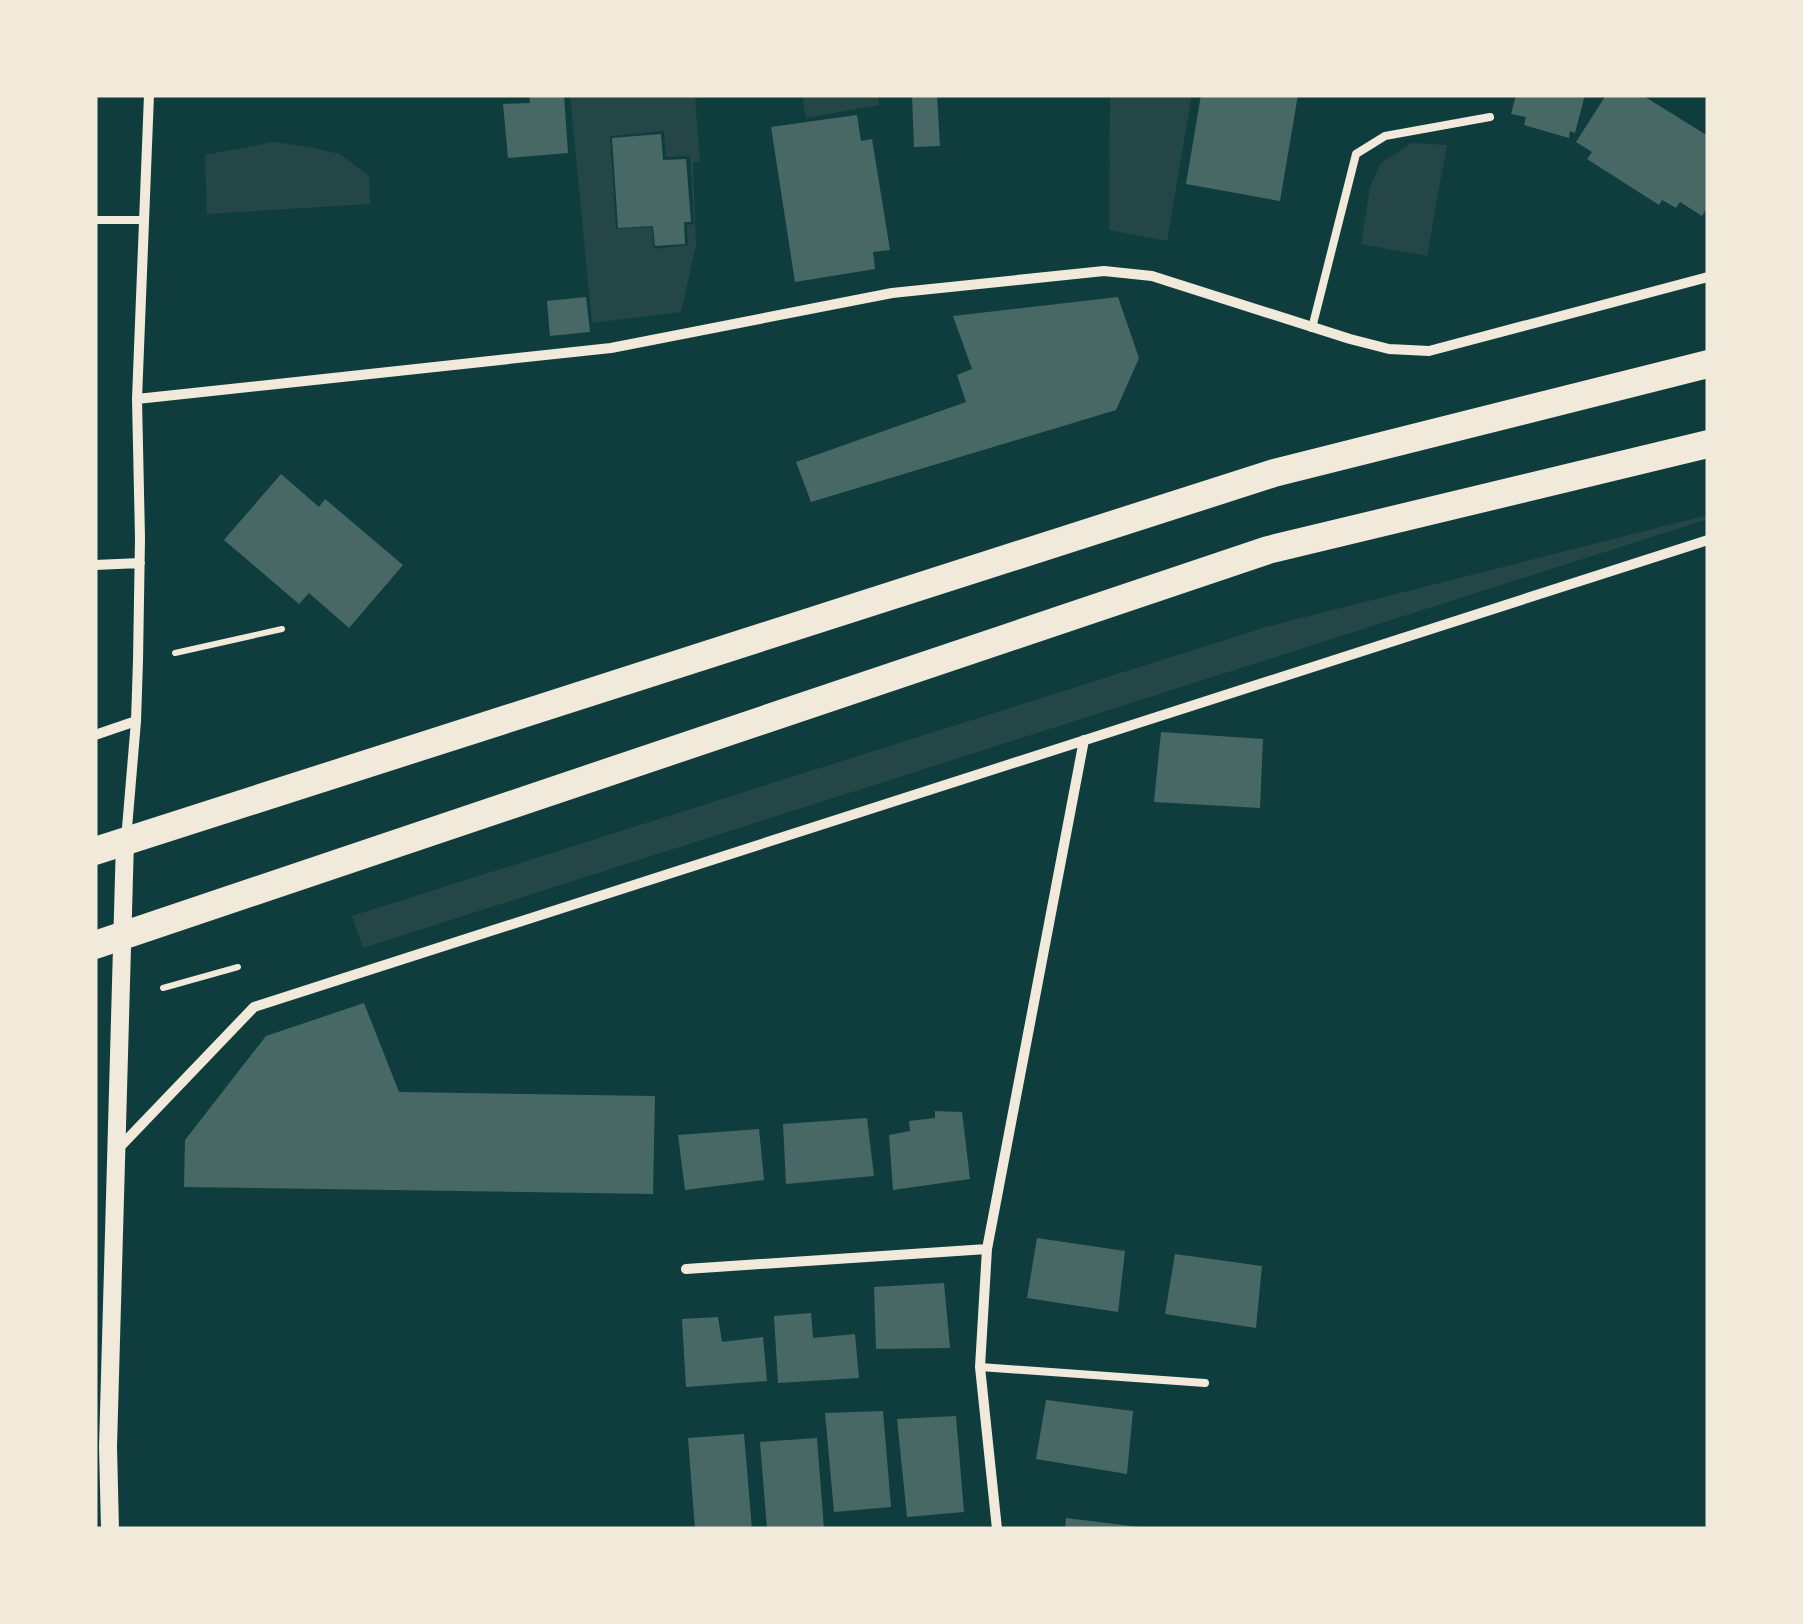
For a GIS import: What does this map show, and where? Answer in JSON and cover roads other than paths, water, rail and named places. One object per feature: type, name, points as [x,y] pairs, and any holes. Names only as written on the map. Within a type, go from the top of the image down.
[{"type":"highway","points":[[95,852],[1274,473],[1708,364]]},
{"type":"highway","points":[[95,945],[1268,550],[1708,444]]},
{"type":"street","points":[[110,1529],[104,1276],[116,1151],[126,841],[136,720],[140,563],[138,399],[149,95]]},
{"type":"street","points":[[138,399],[611,348],[892,294],[1104,271],[1152,276],[1389,349],[1430,351],[1708,277]]},
{"type":"street","points":[[116,1151],[254,1008],[1708,540]]},
{"type":"street","points":[[95,564],[140,563]]},
{"type":"street","points":[[95,734],[136,720]]},
{"type":"street","points":[[997,1529],[980,1367],[987,1249],[1084,740]]},
{"type":"street","points":[[686,1269],[987,1249]]},
{"type":"lane","points":[[1312,328],[1356,154],[1385,136],[1490,117]]},
{"type":"lane","points":[[95,220],[144,220]]},
{"type":"lane","points":[[980,1367],[1206,1383]]}]
